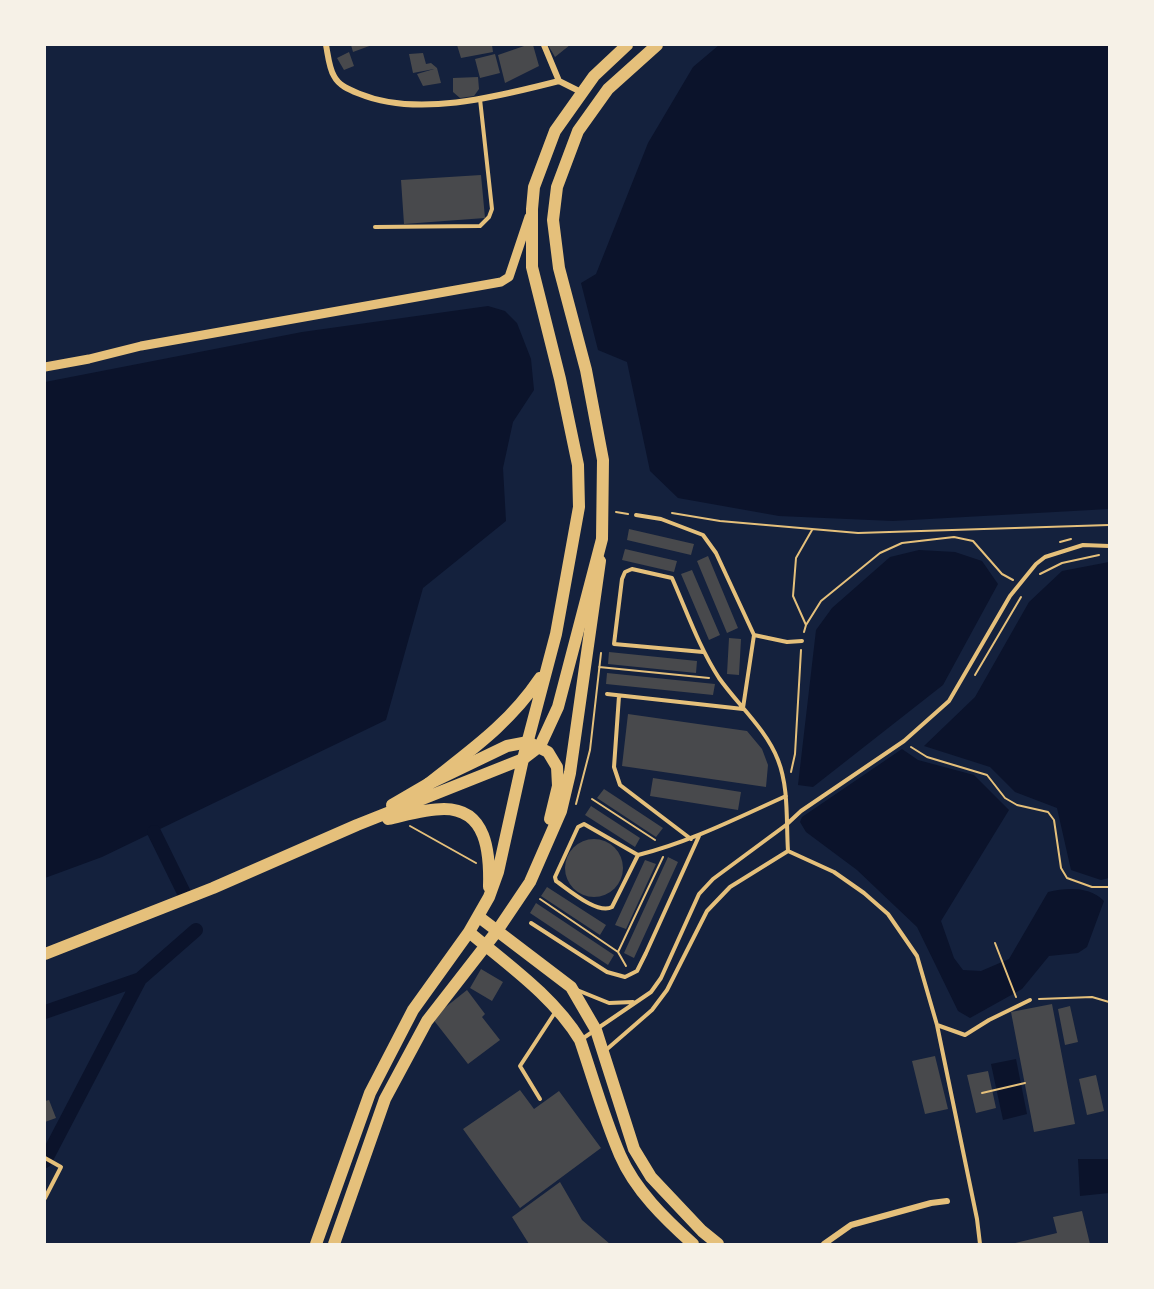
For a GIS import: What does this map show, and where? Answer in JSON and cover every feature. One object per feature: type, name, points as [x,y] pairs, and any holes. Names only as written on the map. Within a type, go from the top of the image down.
[{"type":"main road","points":[[534,744],[546,669],[556,634],[579,507],[578,465],[560,379],[534,277],[532,209],[534,187],[555,131],[580,92],[627,45]]},
{"type":"main road","points":[[334,1244],[385,1099],[427,1021],[497,931],[530,882],[561,812],[570,773],[597,589],[604,511],[603,460],[586,370],[559,268],[553,220],[557,187],[578,131],[608,89],[657,45]]},
{"type":"main road","points":[[316,1244],[370,1093],[413,1011],[479,917],[489,897],[498,873],[524,759],[558,707],[602,539]]},
{"type":"main road","points":[[428,784],[494,732],[516,711],[546,669]]},
{"type":"main road","points":[[357,825],[428,784],[507,746],[534,744],[548,752],[557,766],[558,786],[541,858]]},
{"type":"main road","points":[[45,954],[213,888],[357,825],[524,759]]},
{"type":"main road","points":[[357,825],[432,810],[446,809],[462,812],[476,823],[486,843],[490,871],[489,897]]},
{"type":"main road","points":[[479,917],[571,987],[596,1030],[634,1149],[651,1177],[702,1231],[718,1244]]},
{"type":"main road","points":[[469,932],[558,1008],[580,1040],[620,1156],[638,1186],[670,1224],[692,1243]]},
{"type":"street","points":[[326,45],[334,77],[345,88],[373,99],[441,105],[480,99],[559,81]]},
{"type":"street","points":[[544,45],[559,81],[580,92]]},
{"type":"street","points":[[45,367],[141,346],[501,282],[509,277],[532,209]]},
{"type":"street","points":[[824,1244],[851,1225],[931,1203],[947,1201]]},
{"type":"street","points":[[692,1243],[702,1231]]},
{"type":"lane","points":[[375,227],[480,226],[489,217],[492,209],[480,99]]},
{"type":"lane","points":[[636,515],[661,519],[703,535],[716,553],[754,635],[743,709]]},
{"type":"lane","points":[[580,1040],[651,992],[661,978],[699,894],[713,879],[786,825],[801,811],[904,741],[949,700],[1010,596],[1036,564],[1045,556],[1083,545],[1109,546]]},
{"type":"lane","points":[[703,652],[614,644],[622,579],[625,572],[632,569],[672,578],[703,652],[720,679],[770,744],[778,760],[786,796],[788,851]]},
{"type":"lane","points":[[754,635],[787,642],[802,641]]},
{"type":"lane","points":[[607,694],[743,709]]},
{"type":"lane","points":[[619,696],[614,767],[620,785],[691,839]]},
{"type":"lane","points":[[638,855],[584,824],[578,827],[555,877],[556,881],[598,908],[607,910],[612,907],[638,855],[700,836],[786,796]]},
{"type":"lane","points":[[531,923],[607,972],[625,977],[637,971],[700,836]]},
{"type":"lane","points":[[788,851],[834,872],[888,914],[918,956],[937,1025],[977,1219],[980,1244]]},
{"type":"lane","points":[[588,1062],[604,1052],[652,1010],[662,997],[707,911],[730,886],[788,851]]},
{"type":"lane","points":[[571,987],[609,1003],[635,1002]]},
{"type":"lane","points":[[937,1025],[965,1035],[989,1020],[1030,1000]]},
{"type":"lane","points":[[540,1099],[520,1066],[558,1008]]},
{"type":"lane","points":[[45,1158],[61,1167],[45,1198]]},
{"type":"path","points":[[662,511],[720,521],[858,533],[1109,525]]},
{"type":"path","points":[[616,512],[636,515]]},
{"type":"path","points":[[806,625],[793,596],[796,558],[812,530]]},
{"type":"path","points":[[791,775],[795,754],[802,641],[806,625],[821,601],[880,553],[902,543],[954,537],[972,541],[1002,574],[1013,580]]},
{"type":"path","points":[[1035,579],[1062,563],[1107,554]]},
{"type":"path","points":[[974,677],[1023,595]]},
{"type":"path","points":[[599,667],[720,679]]},
{"type":"path","points":[[908,744],[927,757],[987,775],[1005,798],[1017,806],[1048,812],[1054,820],[1061,868],[1067,878],[1092,887],[1109,887]]},
{"type":"path","points":[[395,818],[490,871]]},
{"type":"path","points":[[540,899],[618,952],[631,974]]},
{"type":"path","points":[[995,944],[1016,995]]},
{"type":"path","points":[[1030,1000],[1092,997],[1109,1002]]},
{"type":"path","points":[[982,1093],[1025,1083]]},
{"type":"water","points":[[719,45],[1109,45],[1109,509],[893,521],[779,516],[678,498],[650,471],[627,362],[598,350],[581,283],[596,274],[648,143],[693,67]]},
{"type":"water","points":[[488,306],[505,311],[517,323],[531,359],[534,390],[513,422],[503,468],[506,521],[423,588],[386,720],[102,857],[45,878],[45,382],[302,332]]},
{"type":"water","points":[[919,550],[955,552],[982,561],[998,584],[943,685],[813,787],[798,785],[816,630],[832,608],[890,557]]},
{"type":"water","points":[[1109,562],[1109,878],[1101,880],[1071,870],[1057,808],[1015,792],[990,767],[924,746],[975,697],[1029,602],[1062,571]]},
{"type":"water","points":[[902,749],[918,760],[974,775],[1009,810],[941,921],[954,958],[963,970],[981,971],[1009,959],[1048,892],[1078,889],[1092,893],[1104,901],[1087,947],[1078,953],[1049,956],[1022,989],[970,1018],[958,1011],[917,927],[857,870],[806,832],[800,822],[802,817]]},
{"type":"water","points":[[1016,1059],[1027,1114],[1003,1120],[991,1064]]},
{"type":"water","points":[[1078,1159],[1109,1159],[1109,1193],[1080,1196]]},
{"type":"building","points":[[351,45],[372,45],[353,52]]},
{"type":"building","points":[[457,45],[492,45],[493,52],[461,58]]},
{"type":"building","points":[[533,45],[539,66],[505,83],[498,55]]},
{"type":"building","points":[[548,45],[570,45],[555,57]]},
{"type":"building","points":[[349,52],[354,66],[344,70],[337,58]]},
{"type":"building","points":[[423,53],[426,64],[431,63],[437,68],[441,83],[423,86],[417,74],[434,69],[413,73],[409,54]]},
{"type":"building","points":[[495,54],[500,73],[480,78],[475,59]]},
{"type":"building","points":[[478,77],[479,89],[474,96],[460,98],[453,92],[453,78]]},
{"type":"building","points":[[481,175],[485,218],[404,224],[401,180]]},
{"type":"building","points":[[629,529],[694,544],[691,555],[627,540]]},
{"type":"building","points":[[625,549],[677,561],[674,572],[622,560]]},
{"type":"building","points":[[708,556],[738,628],[727,633],[697,561]]},
{"type":"building","points":[[692,570],[720,635],[709,640],[681,574]]},
{"type":"building","points":[[729,638],[741,639],[739,675],[727,674]]},
{"type":"building","points":[[609,652],[697,661],[696,673],[608,664]]},
{"type":"building","points":[[607,673],[715,684],[713,695],[606,684]]},
{"type":"building","points":[[628,714],[747,731],[762,749],[768,765],[766,787],[622,766]]},
{"type":"building","points":[[653,778],[741,792],[738,810],[650,796]]},
{"type":"building","points":[[604,789],[663,828],[656,837],[597,798]]},
{"type":"building","points":[[591,806],[640,838],[635,847],[585,815]]},
{"type":"building","points":[[594,839],[610,844],[618,852],[623,868],[618,884],[610,892],[594,897],[578,892],[570,884],[565,868],[570,852],[578,844]]},
{"type":"building","points":[[668,857],[678,862],[634,958],[624,953]]},
{"type":"building","points":[[645,860],[656,864],[626,929],[615,925]]},
{"type":"building","points":[[547,887],[606,925],[600,935],[541,896]]},
{"type":"building","points":[[536,903],[614,955],[608,965],[530,913]]},
{"type":"building","points":[[481,969],[503,982],[492,1001],[470,988]]},
{"type":"building","points":[[467,990],[485,1014],[482,1017],[500,1040],[468,1064],[432,1018]]},
{"type":"building","points":[[1052,1004],[1075,1124],[1034,1132],[1011,1012]]},
{"type":"building","points":[[1070,1006],[1078,1042],[1065,1045],[1058,1009]]},
{"type":"building","points":[[935,1056],[948,1109],[925,1114],[912,1061]]},
{"type":"building","points":[[988,1071],[996,1108],[976,1113],[967,1075]]},
{"type":"building","points":[[1096,1075],[1104,1111],[1087,1115],[1079,1079]]},
{"type":"building","points":[[520,1090],[534,1109],[559,1091],[601,1148],[520,1208],[463,1129]]},
{"type":"building","points":[[49,1100],[56,1118],[45,1122],[45,1101]]},
{"type":"building","points":[[560,1182],[582,1220],[610,1244],[529,1244],[512,1217]]},
{"type":"building","points":[[1082,1211],[1090,1244],[1011,1244],[1057,1233],[1053,1217]]},
{"type":"waterway","points":[[154,832],[186,897]]},
{"type":"waterway","points":[[45,1161],[140,979],[196,930]]},
{"type":"waterway","points":[[45,1012],[140,979]]}]
